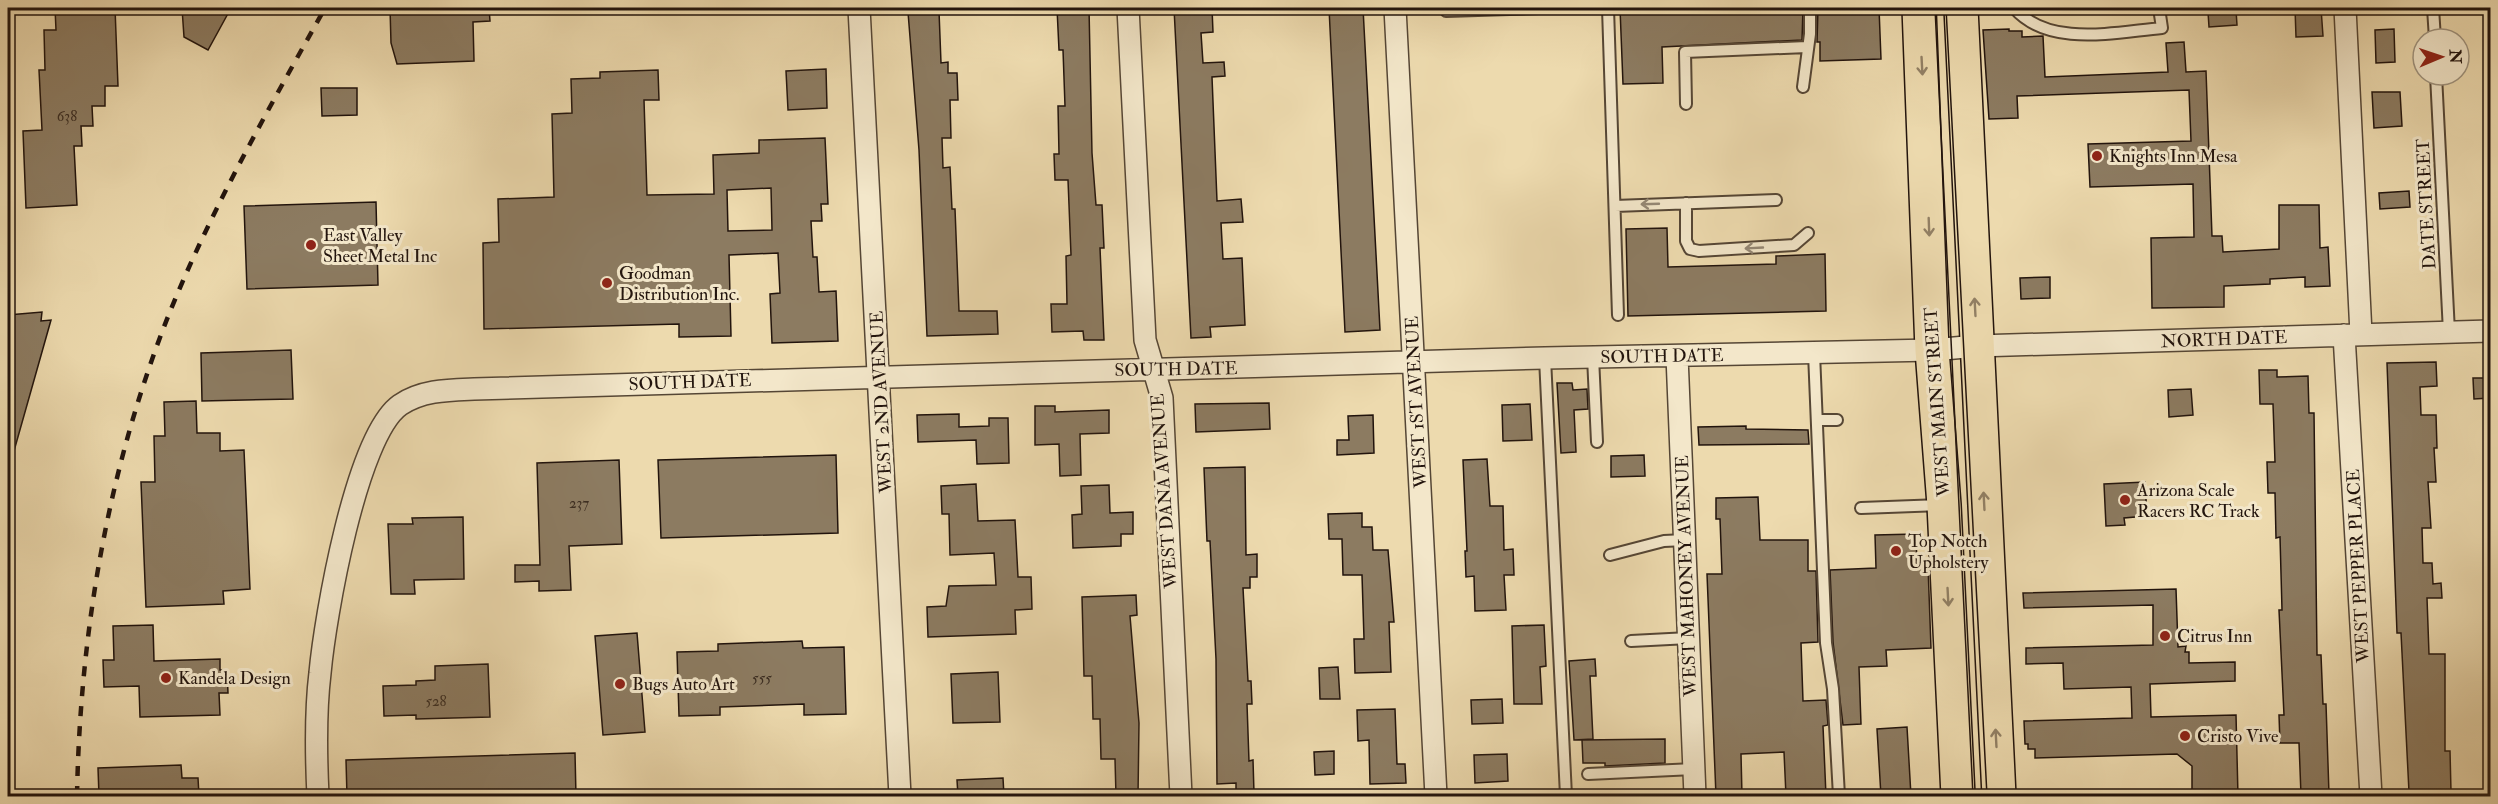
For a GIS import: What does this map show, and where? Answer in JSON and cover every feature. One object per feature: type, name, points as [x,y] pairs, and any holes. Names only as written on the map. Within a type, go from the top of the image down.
[{"type":"main road","name":"WEST MAIN STREET","points":[[1919,8],[1956,348],[1999,796]]},
{"type":"main road","name":"WEST MAIN STREET","points":[[1958,796],[1944,505],[1956,348],[1961,8]]},
{"type":"street","name":"WEST 2ND AVENUE","points":[[859,8],[880,376],[900,796]]},
{"type":"street","name":"WEST DANA AVENUE","points":[[1128,8],[1145,340],[1162,398],[1181,796]]},
{"type":"street","name":"WEST 1ST AVENUE","points":[[1395,8],[1436,796]]},
{"type":"street","name":"WEST PEPPER PLACE","points":[[2345,8],[2352,335],[2371,796]]},
{"type":"street","name":"NORTH DATE","points":[[1956,348],[2490,331]]},
{"type":"street","name":"SOUTH DATE","points":[[318,796],[316,731],[320,672],[336,575],[358,485],[375,439],[398,406],[418,395],[448,390],[880,376],[1956,348]]},
{"type":"street","name":"WEST MAHONEY AVENUE","points":[[1677,356],[1695,796]]},
{"type":"lane","points":[[1446,11],[1539,8]]},
{"type":"lane","points":[[1608,8],[1618,315]]},
{"type":"lane","points":[[1803,87],[1810,8]]},
{"type":"lane","points":[[2014,8],[2025,20],[2049,31],[2092,34],[2163,28],[2159,8]]},
{"type":"lane","points":[[2433,8],[2434,27]]},
{"type":"lane","points":[[1686,104],[1684,52],[1807,47]]},
{"type":"lane","name":"DATE STREET","points":[[2437,87],[2449,332]]},
{"type":"lane","points":[[1615,206],[1776,200]]},
{"type":"lane","points":[[1686,203],[1686,241],[1690,249],[1699,251],[1794,245],[1808,233]]},
{"type":"lane","points":[[1814,352],[1827,644],[1833,689],[1839,796]]},
{"type":"lane","points":[[1593,357],[1597,442]]},
{"type":"lane","points":[[1545,358],[1566,796]]},
{"type":"lane","points":[[1817,420],[1837,420]]},
{"type":"lane","points":[[1861,508],[1944,505]]},
{"type":"lane","points":[[1610,555],[1664,541],[1685,540]]},
{"type":"lane","points":[[1631,641],[1689,638]]},
{"type":"lane","points":[[1588,774],[1694,770]]},
{"type":"building","points":[[55,8],[115,8],[118,86],[105,86],[105,106],[92,106],[93,126],[81,126],[82,146],[74,146],[77,205],[26,208],[23,131],[42,130],[39,70],[45,70],[44,30],[56,30]]},
{"type":"building","points":[[182,8],[231,8],[208,50],[184,37]]},
{"type":"building","points":[[390,8],[489,8],[490,21],[473,22],[474,61],[397,64],[391,43]]},
{"type":"building","points":[[1057,8],[1089,8],[1092,153],[1096,205],[1102,205],[1104,248],[1100,248],[1104,340],[1084,340],[1083,331],[1052,332],[1051,304],[1067,304],[1066,256],[1071,255],[1068,180],[1055,180],[1054,154],[1059,154],[1058,106],[1065,106],[1063,50],[1059,50]]},
{"type":"building","points":[[1174,8],[1212,8],[1213,32],[1201,33],[1203,63],[1224,62],[1225,76],[1212,77],[1217,201],[1241,199],[1243,222],[1221,223],[1223,259],[1242,258],[1245,325],[1210,327],[1211,337],[1191,338]]},
{"type":"building","points":[[1329,8],[1363,8],[1380,330],[1345,332]]},
{"type":"building","points":[[1620,8],[1803,8],[1802,40],[1662,47],[1663,83],[1623,84]]},
{"type":"building","points":[[1818,8],[1879,8],[1881,59],[1820,61],[1820,42],[1817,42]]},
{"type":"building","points":[[2295,8],[2321,8],[2323,36],[2296,37]]},
{"type":"building","points":[[2236,10],[2237,25],[2209,27],[2208,12]]},
{"type":"building","points":[[939,11],[941,63],[948,62],[948,73],[957,73],[958,100],[950,100],[951,138],[942,138],[943,168],[950,167],[952,209],[955,209],[959,311],[997,311],[998,334],[927,336],[919,150],[908,12]]},
{"type":"building","points":[[2009,29],[2009,31],[2022,31],[2022,37],[2043,36],[2045,77],[2168,72],[2166,43],[2184,42],[2186,72],[2206,71],[2212,236],[2222,236],[2223,252],[2279,249],[2279,205],[2319,205],[2320,248],[2328,247],[2330,286],[2305,287],[2305,277],[2270,279],[2270,284],[2224,286],[2224,307],[2152,308],[2151,238],[2194,237],[2193,184],[2090,187],[2088,144],[2191,141],[2189,90],[2017,96],[2018,118],[1989,119],[1983,30]]},
{"type":"building","points":[[2394,29],[2395,62],[2376,63],[2375,30]]},
{"type":"building","points":[[826,69],[827,108],[788,110],[786,71]]},
{"type":"building","points":[[658,70],[659,100],[644,100],[647,195],[714,194],[713,155],[759,153],[759,140],[825,138],[828,204],[821,204],[822,221],[811,221],[813,257],[817,257],[819,292],[836,291],[838,341],[772,343],[770,294],[780,293],[778,253],[729,255],[731,336],[679,337],[679,324],[484,329],[483,243],[499,242],[498,199],[554,197],[552,114],[572,113],[571,79],[600,78],[600,72]],"holes":[[[771,188],[772,230],[728,231],[727,190]]]},
{"type":"building","points":[[321,88],[357,88],[357,115],[322,116]]},
{"type":"building","points":[[2372,92],[2400,92],[2402,126],[2374,128]]},
{"type":"building","points":[[2409,191],[2410,207],[2380,209],[2379,193]]},
{"type":"building","name":"East Valley Sheet Metal Inc","points":[[376,202],[378,285],[247,289],[244,206]]},
{"type":"building","points":[[1667,228],[1668,267],[1776,264],[1776,256],[1825,254],[1826,311],[1628,316],[1626,229]]},
{"type":"building","points":[[2050,277],[2050,298],[2021,299],[2020,278]]},
{"type":"building","points":[[42,312],[41,321],[51,320],[12,458],[8,458],[8,315]]},
{"type":"building","points":[[291,350],[293,399],[202,401],[201,353]]},
{"type":"building","points":[[2436,362],[2437,386],[2420,387],[2421,415],[2436,415],[2437,448],[2434,448],[2436,482],[2428,482],[2431,528],[2422,528],[2423,563],[2432,563],[2433,584],[2441,583],[2442,598],[2427,598],[2429,654],[2445,654],[2445,751],[2450,751],[2451,791],[2409,792],[2401,633],[2397,633],[2387,363]]},
{"type":"building","points":[[2259,370],[2277,370],[2277,377],[2308,376],[2309,413],[2314,413],[2317,655],[2321,655],[2323,704],[2326,704],[2329,794],[2301,795],[2299,743],[2280,743],[2279,715],[2284,715],[2279,610],[2282,610],[2280,537],[2276,538],[2275,493],[2268,493],[2267,462],[2275,462],[2273,404],[2260,404]]},
{"type":"building","points":[[2473,378],[2490,378],[2490,398],[2474,399]]},
{"type":"building","points":[[1557,383],[1572,383],[1573,390],[1587,389],[1588,409],[1574,410],[1576,452],[1561,453]]},
{"type":"building","points":[[2191,389],[2193,415],[2169,417],[2168,390]]},
{"type":"building","points":[[196,401],[197,433],[220,433],[220,451],[244,450],[250,589],[223,591],[224,604],[146,607],[141,482],[155,482],[154,436],[165,436],[164,402]]},
{"type":"building","points":[[1269,403],[1270,429],[1196,432],[1195,404]]},
{"type":"building","points":[[1530,404],[1532,440],[1503,441],[1502,405]]},
{"type":"building","points":[[1035,406],[1055,406],[1055,412],[1109,410],[1109,433],[1080,434],[1081,475],[1060,476],[1059,444],[1035,445]]},
{"type":"building","points":[[959,414],[959,427],[989,426],[989,418],[1008,418],[1009,463],[977,464],[976,440],[918,442],[917,415]]},
{"type":"building","points":[[1373,415],[1374,453],[1337,455],[1337,440],[1349,440],[1348,416]]},
{"type":"building","points":[[1746,426],[1746,429],[1808,430],[1809,444],[1699,445],[1698,427]]},
{"type":"building","points":[[836,455],[838,533],[661,538],[658,460]]},
{"type":"building","points":[[1644,455],[1645,476],[1611,477],[1611,456]]},
{"type":"building","points":[[1487,459],[1490,506],[1503,506],[1504,550],[1513,549],[1514,575],[1504,575],[1506,610],[1475,611],[1474,576],[1466,577],[1463,460]]},
{"type":"building","points":[[619,460],[622,544],[569,546],[571,590],[539,591],[539,581],[515,582],[515,565],[540,565],[537,463]]},
{"type":"building","points":[[1245,467],[1246,555],[1257,554],[1257,577],[1250,577],[1250,588],[1243,588],[1248,681],[1251,681],[1252,704],[1247,704],[1249,761],[1253,760],[1254,793],[1236,794],[1236,783],[1217,784],[1216,659],[1204,468]]},
{"type":"building","name":"Arizona Scale Racers RC Track","points":[[2145,482],[2147,516],[2124,518],[2125,525],[2106,526],[2104,484]]},
{"type":"building","points":[[976,484],[978,521],[1015,520],[1018,577],[1031,577],[1032,609],[1015,610],[1016,634],[928,637],[927,607],[946,606],[949,586],[996,585],[994,553],[950,555],[949,514],[942,514],[941,486]]},
{"type":"building","points":[[1109,485],[1110,513],[1133,512],[1133,534],[1121,534],[1121,546],[1073,548],[1072,515],[1082,514],[1081,486]]},
{"type":"building","points":[[1758,497],[1760,540],[1808,540],[1808,571],[1816,571],[1818,642],[1801,643],[1803,701],[1826,700],[1828,725],[1823,726],[1826,796],[1786,796],[1784,752],[1741,754],[1742,796],[1716,796],[1707,574],[1722,574],[1720,519],[1716,519],[1716,498]]},
{"type":"building","points":[[1362,513],[1362,527],[1372,527],[1373,550],[1388,550],[1394,622],[1389,622],[1391,672],[1355,673],[1354,639],[1364,639],[1362,575],[1343,575],[1342,539],[1329,539],[1328,514]]},
{"type":"building","points":[[463,517],[464,579],[414,580],[415,594],[391,594],[388,524],[413,524],[412,518]]},
{"type":"building","points":[[1916,534],[1917,567],[1928,566],[1931,648],[1886,650],[1887,666],[1859,667],[1861,724],[1843,725],[1833,642],[1830,570],[1876,568],[1875,535]]},
{"type":"building","points":[[2176,589],[2178,647],[2186,646],[2185,652],[2189,652],[2189,663],[2235,662],[2235,681],[2150,684],[2151,717],[2236,715],[2238,796],[2192,796],[2192,766],[2177,754],[2035,758],[2035,749],[2028,749],[2028,744],[2025,744],[2024,721],[2132,718],[2131,687],[2064,689],[2063,663],[2026,664],[2026,648],[2153,645],[2153,605],[2024,608],[2023,593]]},
{"type":"building","points":[[1136,595],[1137,615],[1130,616],[1139,723],[1138,796],[1116,796],[1115,759],[1101,759],[1100,719],[1093,719],[1092,676],[1084,676],[1082,597]]},
{"type":"building","name":"Kandela Design","points":[[153,625],[154,661],[220,659],[220,670],[227,670],[228,693],[219,693],[220,715],[140,717],[139,686],[104,687],[103,660],[114,660],[113,626]]},
{"type":"building","points":[[1544,625],[1546,666],[1540,667],[1542,704],[1514,704],[1512,626]]},
{"type":"building","name":"Bugs Auto Art","points":[[637,633],[645,732],[603,735],[595,636]]},
{"type":"building","points":[[802,641],[803,648],[844,647],[846,714],[804,715],[804,704],[720,707],[720,715],[679,716],[677,652],[718,651],[718,644]]},
{"type":"building","points":[[1595,659],[1596,676],[1590,676],[1593,739],[1574,740],[1569,661]]},
{"type":"building","points":[[488,664],[490,717],[416,719],[416,715],[384,716],[383,686],[416,685],[416,681],[435,680],[435,666]]},
{"type":"building","points":[[1338,667],[1340,699],[1320,699],[1319,668]]},
{"type":"building","points":[[998,672],[1000,722],[953,723],[951,674]]},
{"type":"building","points":[[1502,699],[1503,723],[1472,724],[1471,700]]},
{"type":"building","points":[[1395,709],[1397,764],[1405,764],[1406,783],[1370,784],[1369,740],[1358,741],[1357,710]]},
{"type":"building","points":[[1907,727],[1911,796],[1881,796],[1877,729]]},
{"type":"building","points":[[1665,739],[1665,763],[1605,766],[1605,763],[1583,763],[1582,740]]},
{"type":"building","points":[[1334,751],[1334,774],[1315,775],[1314,752]]},
{"type":"building","points":[[575,753],[576,796],[533,796],[533,792],[347,796],[346,760]]},
{"type":"building","points":[[1507,754],[1508,781],[1475,783],[1474,755]]},
{"type":"building","points":[[181,765],[182,778],[198,778],[199,796],[99,796],[98,768]]},
{"type":"building","points":[[1003,778],[1004,796],[958,796],[957,780]]},
{"type":"tram line","points":[[1935,8],[1973,796]]},
{"type":"tram line","points":[[1946,8],[1987,796]]},
{"type":"railway","points":[[77,796],[79,735],[91,612],[101,551],[129,431],[169,314],[204,236],[242,159],[325,8]]},
{"type":"place","name":"Knights Inn Mesa","points":[[2097,156]]},
{"type":"place","name":"East Valley Sheet Metal Inc","points":[[311,245]]},
{"type":"place","name":"Goodman Distribution Inc.","points":[[607,283]]},
{"type":"place","name":"Arizona Scale Racers RC Track","points":[[2125,500]]},
{"type":"place","name":"Top Notch Upholstery","points":[[1896,551]]},
{"type":"place","name":"Citrus Inn","points":[[2165,636]]},
{"type":"place","name":"Kandela Design","points":[[166,678]]},
{"type":"place","name":"Bugs Auto Art","points":[[620,684]]},
{"type":"place","name":"Cristo Vive","points":[[2185,736]]}]
